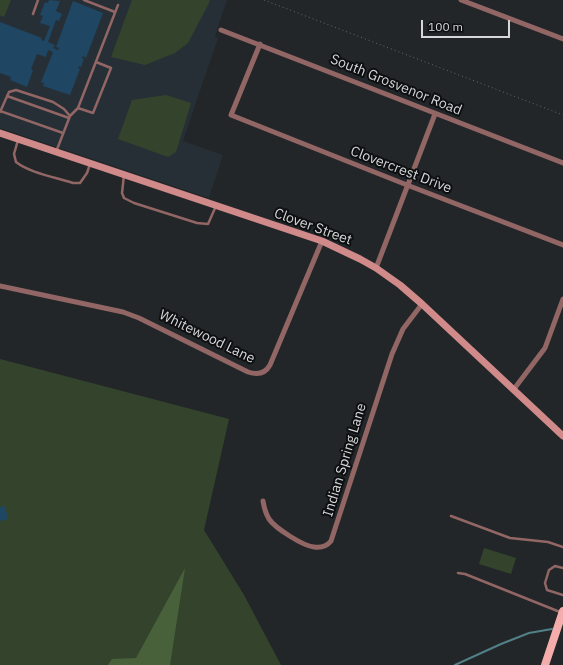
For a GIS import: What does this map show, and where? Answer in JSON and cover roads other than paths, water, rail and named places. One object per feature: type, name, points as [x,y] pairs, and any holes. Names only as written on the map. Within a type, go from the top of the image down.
[{"type":"main road","name":"Clover Street","points":[[0,133],[322,241],[376,268],[400,285],[422,304],[563,436]]},
{"type":"main road","points":[[545,665],[563,612]]},
{"type":"street","points":[[461,0],[563,39]]},
{"type":"street","name":"South Grosvenor Road","points":[[221,30],[563,163]]},
{"type":"street","name":"Clovercrest Drive","points":[[260,44],[231,115],[563,245]]},
{"type":"street","points":[[376,268],[435,114]]},
{"type":"street","name":"Whitewood Lane","points":[[0,286],[123,312],[151,323],[248,372],[258,374],[266,370],[270,365],[322,241]]},
{"type":"street","points":[[514,389],[544,348],[563,299]]},
{"type":"street","name":"Indian Spring Lane","points":[[263,501],[267,515],[272,523],[303,543],[320,548],[331,541],[392,354],[403,329],[422,304]]},
{"type":"lane","points":[[33,14],[38,0]]},
{"type":"lane","points":[[84,0],[116,12]]},
{"type":"lane","points":[[56,152],[70,117],[78,108],[118,4]]},
{"type":"lane","points":[[78,108],[93,113],[111,68],[96,62]]},
{"type":"lane","points":[[63,133],[0,112],[9,92],[16,90],[53,102],[64,108],[70,117]]},
{"type":"lane","points":[[7,96],[70,117]]},
{"type":"lane","points":[[18,140],[14,154],[16,162],[27,168],[73,183],[80,183],[88,173],[90,164]]},
{"type":"lane","points":[[124,175],[122,193],[124,198],[134,203],[197,223],[208,224],[216,206]]},
{"type":"lane","points":[[451,516],[510,538],[548,542],[563,548]]},
{"type":"lane","points":[[563,568],[555,566],[549,570],[545,583],[547,590],[563,596]]},
{"type":"lane","points":[[458,573],[465,574],[563,612]]},
{"type":"waterway","points":[[455,665],[529,633],[552,629]]}]
